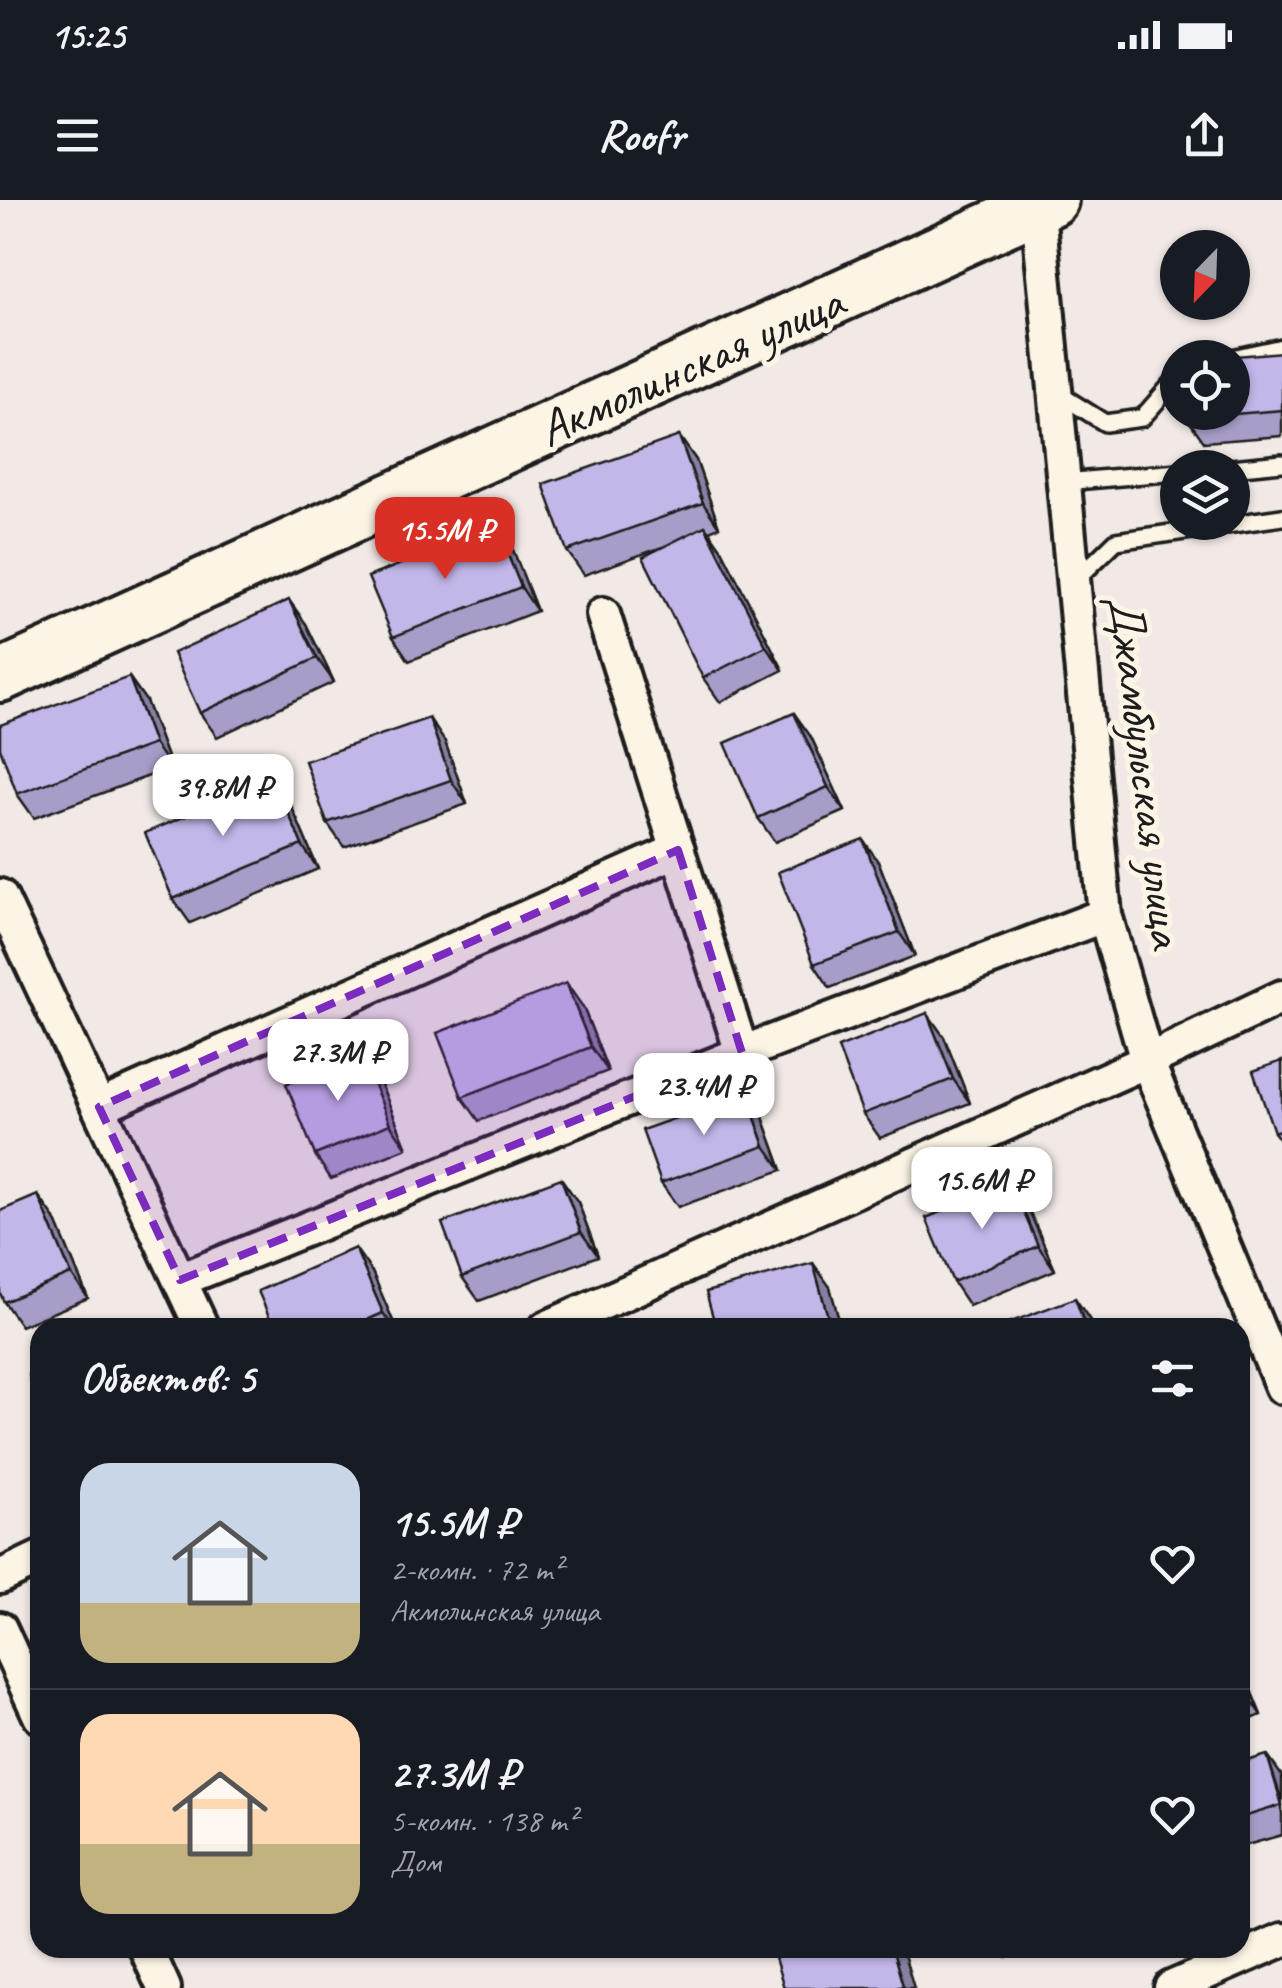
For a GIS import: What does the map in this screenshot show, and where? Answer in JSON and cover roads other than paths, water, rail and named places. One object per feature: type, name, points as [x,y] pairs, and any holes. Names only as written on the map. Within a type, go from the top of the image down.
[{"type":"main road","name":"Акмолинская улица","points":[[0,676],[1042,202]]},
{"type":"street","name":"Джамбульская улица","points":[[1042,202],[1064,482],[1106,915],[1147,1061],[1282,1387]]},
{"type":"street","points":[[604,614],[742,1053]]},
{"type":"street","points":[[99,1106],[678,850]]},
{"type":"street","points":[[0,896],[197,1318]]},
{"type":"street","points":[[180,1280],[742,1053],[1106,915]]},
{"type":"street","points":[[569,1318],[1147,1061],[1282,996]]},
{"type":"street","points":[[0,1577],[30,1563]]},
{"type":"street","points":[[0,1629],[30,1694]]},
{"type":"street","points":[[1250,1954],[1282,1940]]},
{"type":"street","points":[[150,1958],[164,1988]]},
{"type":"street","points":[[1171,1988],[1240,1958]]},
{"type":"lane","points":[[1250,354],[1282,347]]},
{"type":"lane","points":[[1056,392],[1105,423],[1142,418],[1160,397]]},
{"type":"lane","points":[[1250,466],[1282,463]]},
{"type":"lane","points":[[1064,482],[1160,474]]},
{"type":"lane","points":[[1074,583],[1116,541],[1282,518]]}]
